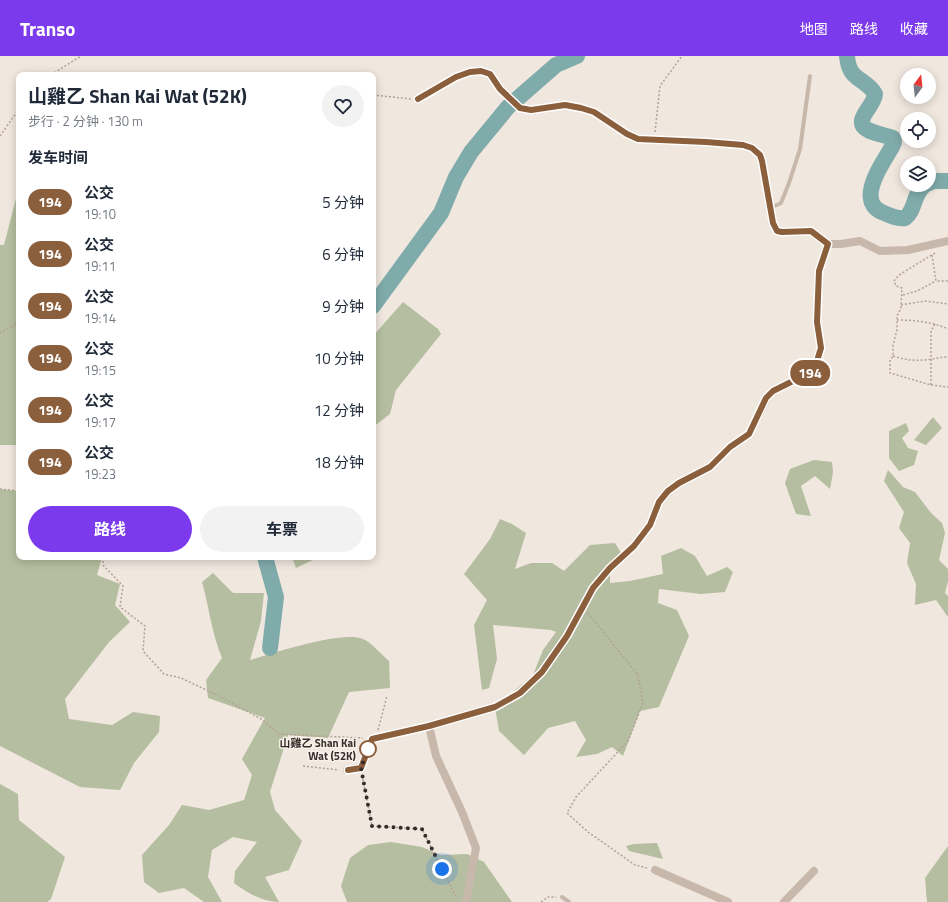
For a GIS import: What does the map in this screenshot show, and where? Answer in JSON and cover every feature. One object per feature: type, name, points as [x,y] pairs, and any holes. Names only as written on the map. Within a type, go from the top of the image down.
[{"type":"street","points":[[655,140],[743,145],[752,148],[760,155],[762,161],[773,223],[777,231],[811,231],[828,244],[860,241],[880,251],[908,250],[948,241]]},
{"type":"street","points":[[348,770],[361,768],[372,739],[429,726],[495,707],[520,693],[542,672],[567,636],[593,588],[610,568],[634,546],[642,536],[650,525],[659,502],[668,491],[679,483],[710,467],[730,447],[749,434],[766,398],[773,391],[811,372],[816,364],[821,348],[817,322],[819,271],[828,244]]},
{"type":"street","points":[[429,726],[436,756],[462,812],[476,848],[463,900]]},
{"type":"street","points":[[655,870],[728,902]]},
{"type":"street","points":[[784,902],[814,871]]},
{"type":"lane","points":[[418,99],[456,77],[470,72],[481,71],[490,74],[500,89],[520,108],[531,110],[565,105],[581,108],[594,112],[627,134],[638,139],[655,140]]},
{"type":"lane","points":[[770,208],[781,203],[800,149],[810,76]]},
{"type":"lane","points":[[562,897],[569,902]]},
{"type":"path","points":[[56,72],[81,56]]},
{"type":"path","points":[[655,140],[656,110],[660,86],[682,56]]},
{"type":"path","points":[[376,95],[418,99]]},
{"type":"path","points":[[0,136],[16,113]]},
{"type":"path","points":[[938,250],[899,275],[894,281],[896,286],[902,288],[903,295],[897,320],[898,330],[893,345],[893,356],[890,360],[890,373],[931,385],[948,387]]},
{"type":"path","points":[[932,255],[936,281]]},
{"type":"path","points":[[903,295],[917,291],[936,281],[948,281]]},
{"type":"path","points":[[901,305],[925,301],[948,304]]},
{"type":"path","points":[[897,320],[915,320],[935,324],[948,329]]},
{"type":"path","points":[[0,333],[16,324]]},
{"type":"path","points":[[931,385],[931,331],[935,324]]},
{"type":"path","points":[[893,356],[906,360],[923,360],[948,357]]},
{"type":"path","points":[[0,489],[16,490]]},
{"type":"path","points":[[103,560],[103,565],[123,586],[120,607],[144,626],[143,651],[164,674],[181,678],[217,695],[261,719],[279,734],[372,739],[378,731],[387,696]]},
{"type":"path","points":[[584,607],[638,675],[643,703],[628,741],[576,797],[567,813],[588,832],[634,865],[655,870]]},
{"type":"path","points":[[304,766],[348,770]]},
{"type":"path","points":[[361,768],[372,826],[422,829],[455,895],[463,900]]},
{"type":"path","points":[[541,902],[548,897],[562,897]]},
{"type":"green space","points":[[16,199],[16,445],[0,445],[0,245],[4,245]]},
{"type":"green space","points":[[403,302],[438,329],[441,334],[396,390],[390,414],[376,425],[376,333]]},
{"type":"green space","points":[[933,417],[942,428],[926,445],[914,440]]},
{"type":"green space","points":[[906,423],[909,431],[902,438],[908,448],[918,451],[914,465],[899,471],[889,458],[889,431]]},
{"type":"green space","points":[[814,460],[832,462],[833,472],[830,489],[815,476],[801,486],[811,516],[796,514],[785,483],[790,469]]},
{"type":"green space","points":[[888,470],[903,487],[915,492],[931,513],[942,523],[945,533],[939,560],[948,569],[948,581],[945,593],[948,596],[948,617],[936,600],[915,605],[916,584],[907,563],[910,543],[899,528],[904,512],[884,481]]},
{"type":"green space","points":[[0,489],[16,491],[16,560],[101,560],[97,575],[120,584],[115,605],[130,622],[109,642],[65,699],[69,719],[112,725],[133,712],[160,716],[159,732],[134,763],[120,790],[80,787],[0,746]]},
{"type":"green space","points":[[500,519],[512,524],[526,533],[515,569],[531,563],[552,563],[564,571],[590,545],[615,543],[623,556],[610,568],[610,583],[630,581],[663,574],[661,556],[681,548],[695,556],[707,576],[727,567],[733,572],[725,592],[701,594],[659,589],[658,603],[677,610],[689,636],[659,707],[640,711],[623,756],[612,747],[597,754],[576,757],[586,740],[575,721],[548,728],[524,755],[499,731],[495,707],[533,675],[543,650],[556,632],[551,630],[493,625],[497,659],[489,688],[482,690],[474,625],[487,600],[464,574],[490,539]]},
{"type":"green space","points":[[293,560],[313,560],[296,568]]},
{"type":"green space","points":[[213,573],[233,593],[264,593],[261,621],[250,660],[324,640],[353,637],[366,641],[389,661],[390,688],[349,692],[328,738],[288,735],[270,792],[275,810],[302,841],[289,870],[265,877],[279,902],[273,902],[255,896],[234,883],[235,871],[257,842],[233,837],[212,850],[208,877],[222,902],[204,902],[184,888],[159,893],[144,882],[142,855],[169,825],[182,805],[209,810],[244,800],[252,775],[242,759],[265,718],[208,698],[206,680],[222,658],[213,630],[202,582]]},
{"type":"green space","points":[[0,784],[18,794],[19,820],[65,857],[51,899],[47,902],[0,902]]},
{"type":"green space","points":[[391,842],[422,847],[441,855],[467,854],[484,862],[512,902],[347,902],[341,886],[350,858],[368,845]]},
{"type":"green space","points":[[657,843],[663,859],[629,851],[626,846],[634,844]]},
{"type":"green space","points":[[948,846],[948,902],[927,902],[925,878]]},
{"type":"waterway","points":[[376,302],[441,213],[456,177],[471,152],[508,107],[556,65],[577,56]]},
{"type":"waterway","points":[[847,56],[851,71],[875,94],[874,99],[863,118],[863,126],[868,130],[893,138],[894,141],[894,144],[880,167],[872,185],[872,202],[876,208],[884,213],[897,218],[905,218],[909,215],[918,192]]},
{"type":"waterway","points":[[936,181],[948,181]]},
{"type":"waterway","points":[[266,560],[276,597],[270,648]]},
{"type":"bus line","name":"194","points":[[348,770],[361,768],[372,739],[429,726],[495,707],[520,693],[542,672],[567,636],[593,588],[610,568],[634,546],[650,525],[659,502],[668,491],[679,483],[710,467],[730,447],[749,434],[762,410],[766,398],[773,391],[811,372],[816,364],[821,348],[817,322],[819,271],[828,244],[811,231],[777,231],[773,223],[762,161],[760,155],[752,148],[743,145],[706,142],[638,139],[627,134],[594,112],[565,105],[531,110],[520,108],[500,89],[490,74],[481,71],[470,72],[456,77],[418,99]]},
{"type":"place","name":"山雞乙 Shan Kai Wat (52K)","points":[[368,749]]},
{"type":"route","points":[[368,749],[361,768],[372,826],[422,829],[442,869]]}]
